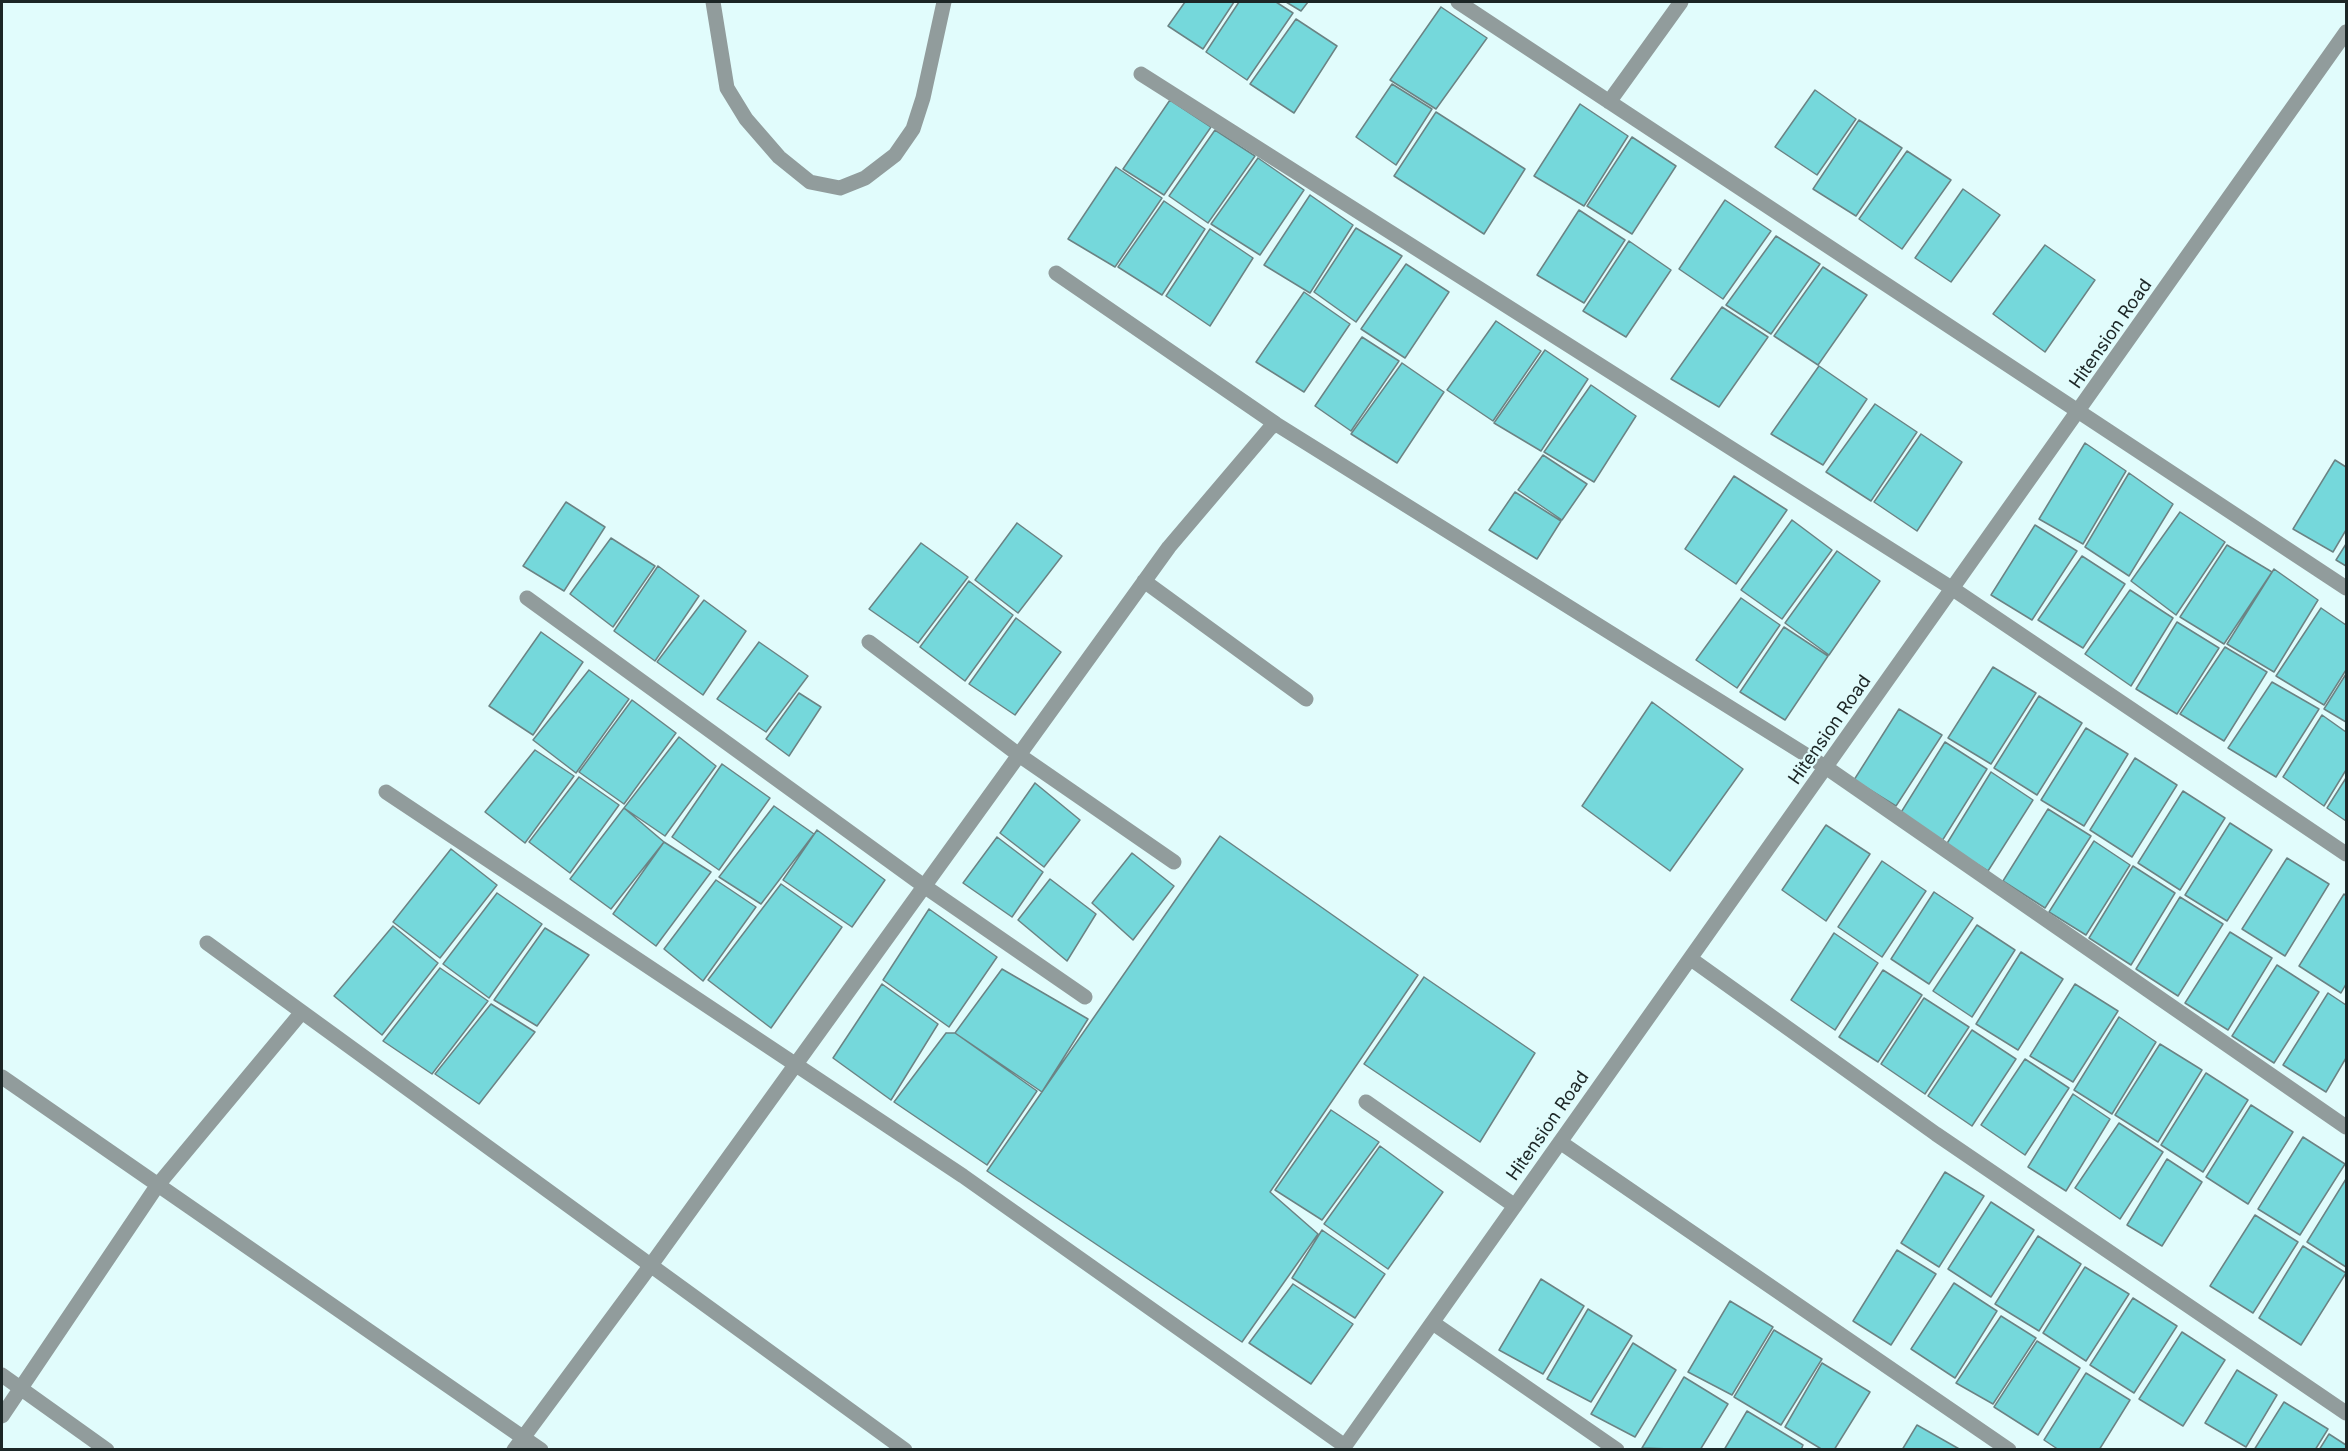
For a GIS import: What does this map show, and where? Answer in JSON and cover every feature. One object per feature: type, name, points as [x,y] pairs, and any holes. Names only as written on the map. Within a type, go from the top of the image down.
[{"type":"street","points":[[713,2],[727,88],[746,119],[779,157],[810,182],[840,188],[865,178],[895,155],[913,129],[923,98],[944,2]]},
{"type":"street","points":[[1458,2],[2346,588]]},
{"type":"street","points":[[1609,102],[1681,2]]},
{"type":"street","name":"Hitension Road","points":[[1344,1448],[2346,32]]},
{"type":"street","points":[[1141,74],[1953,589],[2346,854]]},
{"type":"street","points":[[1056,273],[1276,424],[1827,768],[2346,1127]]},
{"type":"street","points":[[513,1449],[651,1265],[1168,547],[1270,428],[1276,424]]},
{"type":"street","points":[[1144,581],[1306,699]]},
{"type":"street","points":[[527,598],[924,886],[1085,997]]},
{"type":"street","points":[[869,642],[1019,755],[1174,862]]},
{"type":"street","points":[[386,792],[963,1176],[1344,1448]]},
{"type":"street","points":[[207,943],[905,1449]]},
{"type":"street","points":[[1691,959],[1936,1134],[2346,1413]]},
{"type":"street","points":[[2,1416],[157,1186],[302,1012]]},
{"type":"street","points":[[2,1077],[541,1449]]},
{"type":"street","points":[[1366,1102],[1515,1206]]},
{"type":"street","points":[[1560,1142],[2009,1449]]},
{"type":"street","points":[[1433,1323],[1617,1449]]},
{"type":"street","points":[[2,1375],[107,1449]]},
{"type":"building","points":[[1185,2],[1234,2],[1203,49],[1168,26]]},
{"type":"building","points":[[1239,2],[1276,2],[1293,13],[1247,80],[1206,52]]},
{"type":"building","points":[[1286,2],[1308,2],[1301,11]]},
{"type":"building","points":[[1441,7],[1487,38],[1436,109],[1390,80]]},
{"type":"building","points":[[1296,19],[1337,46],[1294,113],[1250,84]]},
{"type":"building","points":[[1392,84],[1432,109],[1396,165],[1356,137]]},
{"type":"building","points":[[1815,90],[1856,119],[1817,175],[1775,147]]},
{"type":"building","points":[[1170,100],[1211,127],[1164,195],[1123,169]]},
{"type":"building","points":[[1580,104],[1628,136],[1584,206],[1534,176]]},
{"type":"building","points":[[1436,112],[1525,169],[1484,234],[1394,176]]},
{"type":"building","points":[[1859,120],[1902,148],[1856,216],[1813,189]]},
{"type":"building","points":[[1215,130],[1255,156],[1208,223],[1169,196]]},
{"type":"building","points":[[1632,137],[1676,166],[1632,234],[1587,206]]},
{"type":"building","points":[[1907,151],[1951,180],[1902,249],[1859,219]]},
{"type":"building","points":[[1258,158],[1304,190],[1260,255],[1211,224]]},
{"type":"building","points":[[1116,167],[1162,198],[1115,267],[1068,239]]},
{"type":"building","points":[[1963,189],[2000,215],[1951,282],[1915,258]]},
{"type":"building","points":[[1310,195],[1353,225],[1310,293],[1264,265]]},
{"type":"building","points":[[1725,200],[1771,231],[1723,299],[1679,269]]},
{"type":"building","points":[[1164,201],[1205,229],[1162,295],[1118,267]]},
{"type":"building","points":[[1579,210],[1625,240],[1584,303],[1537,275]]},
{"type":"building","points":[[1356,228],[1402,256],[1356,322],[1314,292]]},
{"type":"building","points":[[1210,229],[1253,258],[1210,326],[1166,296]]},
{"type":"building","points":[[1776,236],[1820,264],[1771,334],[1726,305]]},
{"type":"building","points":[[1629,241],[1671,270],[1626,337],[1583,311]]},
{"type":"building","points":[[2045,245],[2095,280],[2045,352],[1993,314]]},
{"type":"building","points":[[1406,264],[1449,292],[1405,358],[1361,329]]},
{"type":"building","points":[[1823,267],[1867,295],[1818,365],[1774,336]]},
{"type":"building","points":[[1304,292],[1350,324],[1304,392],[1256,362]]},
{"type":"building","points":[[1722,307],[1768,337],[1719,407],[1671,379]]},
{"type":"building","points":[[1496,321],[1541,351],[1493,421],[1447,390]]},
{"type":"building","points":[[1362,337],[1399,361],[1351,431],[1315,406]]},
{"type":"building","points":[[1545,350],[1588,379],[1541,451],[1494,423]]},
{"type":"building","points":[[1402,363],[1444,392],[1397,463],[1351,434]]},
{"type":"building","points":[[1819,366],[1867,399],[1823,465],[1771,434]]},
{"type":"building","points":[[1591,385],[1636,416],[1594,482],[1544,452]]},
{"type":"building","points":[[1875,404],[1917,432],[1871,501],[1826,472]]},
{"type":"building","points":[[1921,434],[1962,462],[1917,531],[1874,502]]},
{"type":"building","points":[[2085,443],[2126,471],[2083,544],[2039,519]]},
{"type":"building","points":[[1543,455],[1587,484],[1562,520],[1518,490]]},
{"type":"building","points":[[2335,460],[2346,467],[2346,530],[2333,552],[2293,529]]},
{"type":"building","points":[[2129,473],[2173,504],[2129,576],[2085,547]]},
{"type":"building","points":[[1734,476],[1787,510],[1736,584],[1685,549]]},
{"type":"building","points":[[1515,492],[1561,521],[1537,559],[1489,530]]},
{"type":"building","points":[[566,502],[605,527],[564,591],[523,566]]},
{"type":"building","points":[[2180,512],[2225,542],[2176,615],[2131,581]]},
{"type":"building","points":[[1792,520],[1832,550],[1782,619],[1741,590]]},
{"type":"building","points":[[1017,523],[1062,556],[1018,613],[975,580]]},
{"type":"building","points":[[2035,525],[2077,551],[2032,620],[1991,595]]},
{"type":"building","points":[[611,538],[655,566],[613,627],[570,594]]},
{"type":"building","points":[[921,543],[968,577],[918,643],[869,609]]},
{"type":"building","points":[[2346,544],[2346,566],[2336,560]]},
{"type":"building","points":[[2227,545],[2272,572],[2224,644],[2180,617]]},
{"type":"building","points":[[1837,551],[1880,581],[1829,655],[1785,623]]},
{"type":"building","points":[[2082,556],[2125,584],[2083,648],[2038,620]]},
{"type":"building","points":[[658,566],[699,596],[655,661],[614,631]]},
{"type":"building","points":[[2274,569],[2318,600],[2274,672],[2227,644]]},
{"type":"building","points":[[969,581],[1013,615],[965,681],[920,647]]},
{"type":"building","points":[[2130,590],[2173,618],[2131,686],[2085,654]]},
{"type":"building","points":[[1741,598],[1780,625],[1737,688],[1696,660]]},
{"type":"building","points":[[704,600],[746,631],[703,695],[657,662]]},
{"type":"building","points":[[2321,608],[2346,625],[2346,670],[2324,705],[2276,676]]},
{"type":"building","points":[[1016,618],[1061,652],[1015,715],[969,684]]},
{"type":"building","points":[[2177,622],[2219,648],[2177,714],[2136,689]]},
{"type":"building","points":[[1784,627],[1828,656],[1785,720],[1740,692]]},
{"type":"building","points":[[541,632],[583,662],[533,735],[489,706]]},
{"type":"building","points":[[759,642],[808,676],[766,732],[717,699]]},
{"type":"building","points":[[2225,647],[2267,672],[2224,741],[2180,714]]},
{"type":"building","points":[[1993,667],[2036,693],[1991,764],[1948,738]]},
{"type":"building","points":[[589,670],[629,699],[576,773],[533,740]]},
{"type":"building","points":[[2346,674],[2346,722],[2324,709]]},
{"type":"building","points":[[2272,682],[2319,709],[2276,777],[2228,748]]},
{"type":"building","points":[[799,693],[821,707],[789,756],[766,739]]},
{"type":"building","points":[[2039,696],[2082,723],[2037,795],[1994,768]]},
{"type":"building","points":[[632,700],[676,733],[624,804],[579,772]]},
{"type":"building","points":[[1652,702],[1743,769],[1670,871],[1582,806]]},
{"type":"building","points":[[1899,709],[1942,735],[1896,806],[1854,780]]},
{"type":"building","points":[[2322,715],[2346,732],[2346,770],[2324,806],[2283,777]]},
{"type":"building","points":[[2086,728],[2128,754],[2084,826],[2041,800]]},
{"type":"building","points":[[679,737],[716,766],[665,836],[624,808]]},
{"type":"building","points":[[1945,742],[1987,769],[1942,841],[1900,814]]},
{"type":"building","points":[[535,750],[574,776],[525,843],[485,812]]},
{"type":"building","points":[[2135,758],[2177,785],[2132,857],[2090,830]]},
{"type":"building","points":[[722,764],[770,798],[719,870],[672,837]]},
{"type":"building","points":[[1991,772],[2033,800],[1988,871],[1946,845]]},
{"type":"building","points":[[579,777],[619,805],[570,873],[529,842]]},
{"type":"building","points":[[2346,778],[2346,821],[2327,808]]},
{"type":"building","points":[[1035,783],[1080,820],[1044,867],[1000,833]]},
{"type":"building","points":[[2183,791],[2225,818],[2180,890],[2138,863]]},
{"type":"building","points":[[774,806],[814,834],[761,904],[719,877]]},
{"type":"building","points":[[624,808],[664,842],[611,909],[570,879]]},
{"type":"building","points":[[2048,809],[2091,836],[2045,908],[2003,881]]},
{"type":"building","points":[[2230,823],[2272,850],[2227,921],[2185,895]]},
{"type":"building","points":[[1826,825],[1870,854],[1826,921],[1782,890]]},
{"type":"building","points":[[817,830],[885,880],[852,927],[783,880]]},
{"type":"building","points":[[1220,836],[1418,975],[1270,1192],[1318,1234],[1242,1342],[987,1171]]},
{"type":"building","points":[[997,837],[1043,872],[1012,917],[963,883]]},
{"type":"building","points":[[2094,841],[2130,865],[2086,935],[2049,912]]},
{"type":"building","points":[[664,842],[711,872],[656,946],[613,914]]},
{"type":"building","points":[[451,849],[497,885],[440,958],[393,922]]},
{"type":"building","points":[[1132,853],[1174,886],[1133,940],[1092,903]]},
{"type":"building","points":[[2287,858],[2329,884],[2285,956],[2242,929]]},
{"type":"building","points":[[1882,861],[1926,891],[1882,957],[1838,927]]},
{"type":"building","points":[[2133,866],[2175,893],[2131,965],[2089,938]]},
{"type":"building","points":[[1050,879],[1096,914],[1067,961],[1018,920]]},
{"type":"building","points":[[716,880],[756,907],[703,981],[664,949]]},
{"type":"building","points":[[781,884],[842,927],[771,1028],[708,980]]},
{"type":"building","points":[[1934,892],[1973,918],[1929,984],[1891,959]]},
{"type":"building","points":[[497,893],[542,924],[489,998],[443,964]]},
{"type":"building","points":[[2344,894],[2346,896],[2346,984],[2341,993],[2299,966]]},
{"type":"building","points":[[2180,897],[2223,924],[2178,996],[2136,969]]},
{"type":"building","points":[[929,909],[997,957],[949,1027],[883,980]]},
{"type":"building","points":[[1977,925],[2015,950],[1972,1017],[1933,991]]},
{"type":"building","points":[[393,926],[438,963],[382,1035],[334,996]]},
{"type":"building","points":[[545,928],[589,955],[537,1026],[494,1000]]},
{"type":"building","points":[[2230,932],[2272,958],[2228,1030],[2185,1003]]},
{"type":"building","points":[[1834,933],[1878,963],[1835,1030],[1791,1000]]},
{"type":"building","points":[[2021,952],[2063,979],[2018,1050],[1976,1024]]},
{"type":"building","points":[[2277,965],[2319,992],[2274,1063],[2232,1036]]},
{"type":"building","points":[[440,968],[488,1001],[432,1074],[383,1041]]},
{"type":"building","points":[[1002,969],[1088,1019],[1042,1092],[955,1033]]},
{"type":"building","points":[[1883,970],[1922,995],[1878,1062],[1839,1037]]},
{"type":"building","points":[[1424,977],[1535,1053],[1480,1142],[1364,1064]]},
{"type":"building","points":[[882,984],[938,1024],[891,1100],[833,1058]]},
{"type":"building","points":[[2075,984],[2118,1011],[2073,1082],[2030,1056]]},
{"type":"building","points":[[2328,993],[2346,1005],[2346,1058],[2326,1092],[2283,1065]]},
{"type":"building","points":[[1924,998],[1969,1027],[1925,1094],[1881,1064]]},
{"type":"building","points":[[491,1004],[535,1032],[479,1104],[435,1074]]},
{"type":"building","points":[[2119,1017],[2156,1042],[2112,1114],[2074,1090]]},
{"type":"building","points":[[1972,1030],[2016,1059],[1972,1126],[1928,1096]]},
{"type":"building","points":[[946,1033],[955,1033],[1037,1091],[987,1165],[894,1102]]},
{"type":"building","points":[[2160,1044],[2202,1070],[2158,1142],[2115,1115]]},
{"type":"building","points":[[2025,1059],[2069,1088],[2025,1155],[1981,1125]]},
{"type":"building","points":[[2206,1073],[2248,1100],[2203,1172],[2161,1145]]},
{"type":"building","points":[[2073,1094],[2110,1119],[2066,1191],[2028,1167]]},
{"type":"building","points":[[2251,1105],[2293,1132],[2248,1204],[2206,1177]]},
{"type":"building","points":[[1331,1110],[1379,1142],[1322,1220],[1275,1190]]},
{"type":"building","points":[[2119,1123],[2163,1152],[2120,1219],[2075,1188]]},
{"type":"building","points":[[2303,1137],[2345,1164],[2300,1235],[2258,1209]]},
{"type":"building","points":[[1380,1146],[1443,1192],[1388,1269],[1324,1224]]},
{"type":"building","points":[[2167,1159],[2202,1182],[2162,1246],[2127,1225]]},
{"type":"building","points":[[1945,1172],[1984,1196],[1939,1267],[1901,1243]]},
{"type":"building","points":[[2346,1179],[2346,1267],[2307,1242]]},
{"type":"building","points":[[1991,1202],[2034,1230],[1991,1297],[1948,1269]]},
{"type":"building","points":[[2255,1215],[2298,1242],[2253,1313],[2210,1286]]},
{"type":"building","points":[[1322,1230],[1385,1274],[1355,1318],[1292,1278]]},
{"type":"building","points":[[2038,1236],[2081,1264],[2039,1331],[1995,1304]]},
{"type":"building","points":[[2303,1246],[2346,1273],[2301,1345],[2259,1318]]},
{"type":"building","points":[[1897,1250],[1936,1274],[1891,1345],[1853,1321]]},
{"type":"building","points":[[2085,1267],[2129,1294],[2086,1361],[2043,1333]]},
{"type":"building","points":[[1541,1279],[1584,1306],[1543,1374],[1499,1350]]},
{"type":"building","points":[[1954,1283],[1997,1311],[1955,1378],[1911,1349]]},
{"type":"building","points":[[1293,1284],[1353,1324],[1311,1384],[1249,1343]]},
{"type":"building","points":[[2133,1298],[2177,1326],[2134,1393],[2090,1365]]},
{"type":"building","points":[[1730,1301],[1773,1327],[1732,1395],[1688,1372]]},
{"type":"building","points":[[1588,1309],[1632,1336],[1591,1402],[1547,1379]]},
{"type":"building","points":[[2001,1316],[2036,1338],[1993,1404],[1956,1383]]},
{"type":"building","points":[[1774,1330],[1822,1359],[1781,1425],[1734,1397]]},
{"type":"building","points":[[2182,1332],[2225,1360],[2183,1426],[2139,1399]]},
{"type":"building","points":[[2037,1341],[2080,1368],[2038,1435],[1994,1407]]},
{"type":"building","points":[[1633,1343],[1676,1370],[1635,1437],[1591,1414]]},
{"type":"building","points":[[1822,1363],[1870,1392],[1834,1450],[1823,1450],[1785,1427]]},
{"type":"building","points":[[2237,1370],[2277,1395],[2246,1447],[2205,1423]]},
{"type":"building","points":[[2086,1373],[2130,1400],[2099,1450],[2059,1450],[2044,1440]]},
{"type":"building","points":[[1684,1377],[1728,1404],[1700,1450],[1642,1448]]},
{"type":"building","points":[[2284,1402],[2328,1429],[2315,1450],[2254,1450]]},
{"type":"building","points":[[1747,1411],[1803,1445],[1801,1450],[1724,1450]]},
{"type":"building","points":[[1917,1425],[1961,1450],[1902,1450]]},
{"type":"building","points":[[2329,1434],[2346,1445],[2346,1450],[2319,1450]]}]
